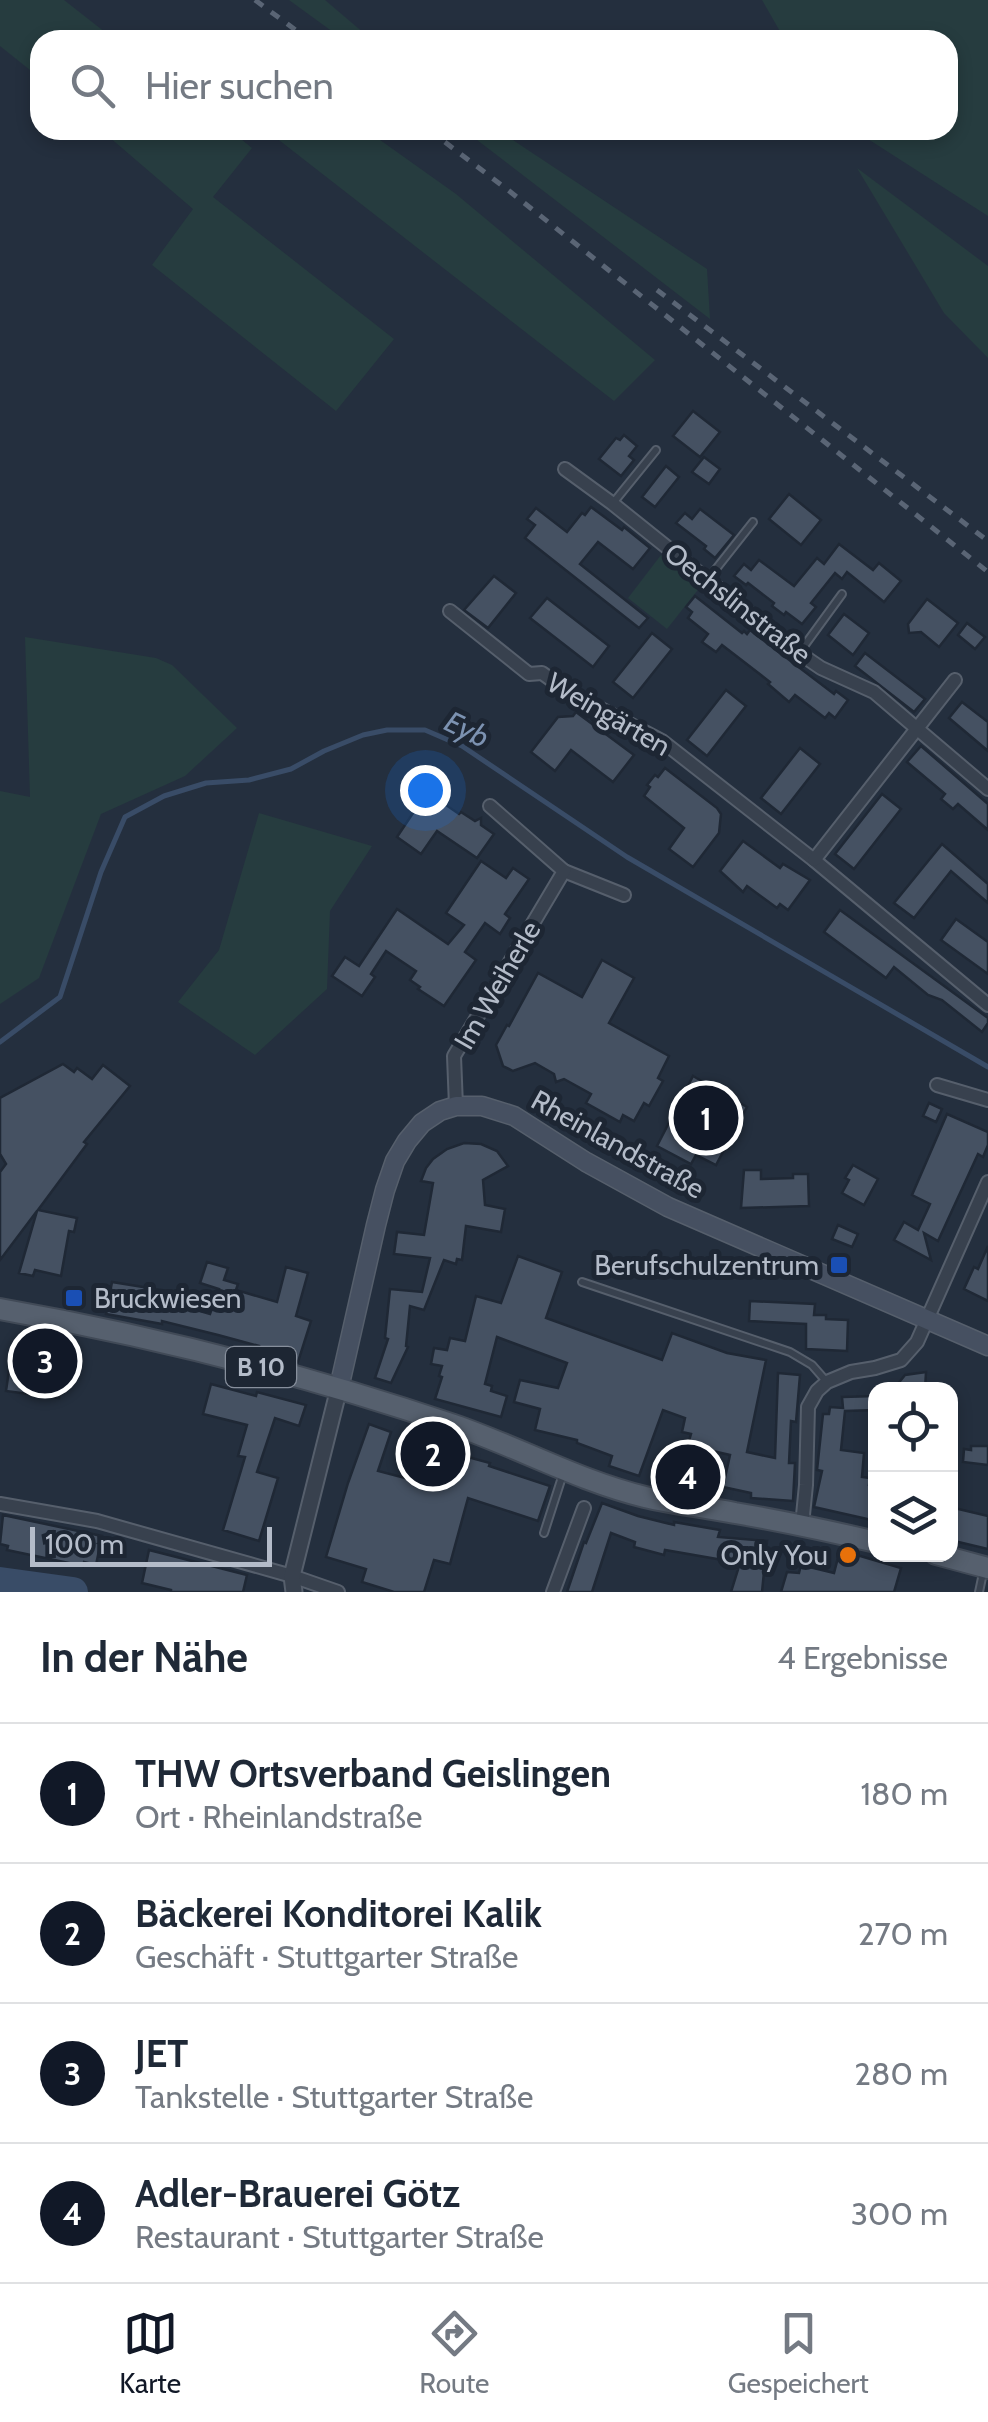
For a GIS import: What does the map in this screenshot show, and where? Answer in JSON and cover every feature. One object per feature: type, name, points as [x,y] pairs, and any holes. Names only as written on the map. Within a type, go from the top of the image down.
[{"type":"main road","name":"Rheinlandstraße","points":[[456,1106],[482,1106],[514,1116],[586,1162],[668,1206],[988,1346]]},
{"type":"main road","points":[[339,1388],[376,1225],[396,1161],[422,1123],[456,1106]]},
{"type":"main road","name":"B 10","points":[[0,1309],[147,1338],[339,1388],[457,1426],[644,1496],[868,1540]]},
{"type":"main road","points":[[958,1560],[986,1567]]},
{"type":"street","name":"Oechslinstraße","points":[[564,469],[799,654],[874,692],[988,789]]},
{"type":"street","name":"Weingärten","points":[[450,611],[530,674],[542,672],[567,691],[662,740],[988,1004]]},
{"type":"street","points":[[814,860],[955,680]]},
{"type":"street","points":[[490,806],[564,871],[624,895]]},
{"type":"street","name":"Im Weiherle","points":[[456,1106],[454,1056],[564,871]]},
{"type":"street","points":[[936,1084],[988,1100]]},
{"type":"street","points":[[802,1525],[808,1407],[827,1382],[900,1360],[917,1342],[988,1182]]},
{"type":"street","points":[[293,1584],[339,1388]]},
{"type":"street","points":[[0,1504],[97,1520],[293,1584],[338,1592]]},
{"type":"street","points":[[553,1592],[584,1508]]},
{"type":"lane","points":[[612,504],[656,450]]},
{"type":"lane","points":[[708,580],[753,522]]},
{"type":"lane","points":[[799,654],[842,594]]},
{"type":"lane","points":[[582,1282],[790,1352],[812,1365],[827,1382]]},
{"type":"lane","points":[[544,1533],[565,1468]]},
{"type":"lane","points":[[979,1592],[986,1567]]},
{"type":"green space","points":[[0,0],[64,0],[102,30],[30,30],[30,70],[0,46]]},
{"type":"green space","points":[[289,0],[325,0],[360,30],[330,30]]},
{"type":"green space","points":[[762,0],[988,0],[988,216],[869,140],[958,140],[958,30],[779,30]]},
{"type":"green space","points":[[113,140],[242,140],[252,148],[213,197],[394,339],[336,411],[152,265],[193,209]]},
{"type":"green space","points":[[279,140],[380,140],[456,194],[655,360],[614,401]]},
{"type":"green space","points":[[477,140],[513,140],[707,269],[710,319]]},
{"type":"green space","points":[[857,168],[988,266],[988,358],[944,313]]},
{"type":"green space","points":[[661,555],[701,586],[667,629],[628,598]]},
{"type":"green space","points":[[25,637],[156,658],[172,665],[237,728],[185,776],[101,814],[39,978],[0,1004],[0,791],[30,797]]},
{"type":"green space","points":[[259,813],[372,846],[330,911],[327,989],[255,1055],[178,1002],[219,950]]},
{"type":"building","points":[[693,411],[720,432],[700,457],[673,436]]},
{"type":"building","points":[[624,435],[637,446],[629,456],[634,460],[621,476],[599,459],[616,438],[620,440]]},
{"type":"building","points":[[704,457],[720,469],[709,484],[692,472]]},
{"type":"building","points":[[666,466],[679,477],[655,507],[642,497]]},
{"type":"building","points":[[789,494],[821,520],[801,545],[769,519]]},
{"type":"building","points":[[591,507],[650,548],[633,569],[598,542],[580,564],[648,618],[639,628],[525,538],[535,525],[527,519],[536,508],[567,532]]},
{"type":"building","points":[[700,509],[734,535],[715,558],[676,523],[685,513],[692,519]]},
{"type":"building","points":[[839,544],[873,570],[879,563],[901,581],[884,602],[847,572],[842,579],[835,573],[811,603],[816,607],[802,624],[786,612],[784,615],[772,606],[774,603],[734,576],[744,564],[751,570],[759,560],[794,586],[817,558],[824,564]]},
{"type":"building","points":[[494,576],[516,593],[488,628],[464,610]]},
{"type":"building","points":[[695,596],[742,633],[750,630],[834,694],[836,691],[848,700],[835,718],[829,713],[825,718],[795,695],[789,702],[722,645],[716,652],[702,642],[708,634],[688,618],[692,612],[686,607]]},
{"type":"building","points":[[547,598],[609,646],[593,667],[530,618]]},
{"type":"building","points":[[927,599],[958,623],[939,647],[921,632],[909,633],[908,624]]},
{"type":"building","points":[[844,614],[869,633],[853,655],[828,635]]},
{"type":"building","points":[[967,623],[985,637],[975,649],[958,635]]},
{"type":"building","points":[[652,633],[672,649],[633,698],[613,682]]},
{"type":"building","points":[[865,653],[925,699],[914,712],[855,666]]},
{"type":"building","points":[[726,690],[746,706],[707,756],[687,740]]},
{"type":"building","points":[[962,702],[988,722],[988,751],[949,718]]},
{"type":"building","points":[[576,712],[634,755],[613,782],[571,750],[555,771],[531,752],[558,717],[573,716]]},
{"type":"building","points":[[921,746],[988,804],[988,830],[958,804],[953,809],[941,799],[945,794],[907,762]]},
{"type":"building","points":[[800,748],[820,764],[781,814],[761,798]]},
{"type":"building","points":[[665,768],[721,814],[719,833],[693,867],[669,849],[684,828],[644,796],[650,787],[647,785]]},
{"type":"building","points":[[882,794],[901,809],[854,869],[835,854]]},
{"type":"building","points":[[425,795],[475,821],[481,818],[481,825],[494,834],[477,858],[437,831],[421,854],[397,837]]},
{"type":"building","points":[[743,841],[780,868],[783,864],[810,880],[788,910],[780,904],[777,908],[747,886],[743,892],[720,871]]},
{"type":"building","points":[[942,844],[988,884],[988,903],[951,871],[914,918],[894,903]]},
{"type":"building","points":[[481,861],[506,878],[513,868],[529,879],[505,914],[510,918],[500,934],[485,923],[465,952],[476,960],[444,1006],[410,980],[416,971],[386,951],[362,996],[332,976],[345,957],[359,966],[397,909],[448,944],[464,925],[446,913]]},
{"type":"building","points":[[840,910],[988,1018],[982,1032],[894,967],[886,978],[824,932]]},
{"type":"building","points":[[956,919],[988,942],[988,974],[941,940]]},
{"type":"building","points":[[602,960],[634,978],[609,1023],[669,1056],[658,1078],[663,1081],[649,1106],[644,1103],[634,1121],[623,1115],[620,1122],[586,1103],[591,1094],[564,1079],[556,1082],[554,1074],[535,1063],[513,1071],[503,1066],[496,1045],[538,973],[582,997]]},
{"type":"building","points":[[63,1064],[92,1079],[103,1065],[130,1086],[84,1142],[87,1144],[38,1210],[77,1218],[74,1232],[69,1231],[61,1276],[35,1270],[33,1276],[19,1273],[37,1211],[0,1260],[0,1172],[6,1164],[0,1154],[0,1098]]},
{"type":"building","points":[[693,1076],[747,1107],[716,1165],[696,1155],[691,1164],[657,1146]]},
{"type":"building","points":[[929,1103],[942,1109],[936,1122],[923,1116]]},
{"type":"building","points":[[947,1114],[988,1132],[988,1145],[983,1157],[978,1154],[938,1241],[924,1233],[931,1260],[894,1240],[904,1222],[918,1230],[930,1204],[912,1195]]},
{"type":"building","points":[[464,1143],[481,1144],[497,1151],[508,1166],[483,1180],[485,1205],[505,1209],[501,1232],[466,1226],[462,1260],[457,1259],[456,1264],[444,1260],[424,1310],[410,1306],[408,1347],[391,1383],[375,1378],[388,1339],[385,1338],[390,1289],[422,1292],[430,1258],[394,1254],[397,1232],[424,1235],[433,1183],[421,1181],[426,1168],[447,1149]]},
{"type":"building","points":[[853,1165],[878,1179],[864,1205],[842,1193]]},
{"type":"building","points":[[744,1170],[761,1170],[761,1179],[808,1174],[809,1206],[741,1208]]},
{"type":"building","points":[[838,1225],[858,1234],[852,1247],[832,1239]]},
{"type":"building","points":[[988,1246],[988,1301],[964,1289]]},
{"type":"building","points":[[518,1256],[562,1272],[546,1318],[662,1360],[672,1333],[727,1353],[766,1360],[747,1452],[775,1458],[778,1373],[800,1375],[796,1422],[791,1421],[789,1463],[795,1463],[793,1501],[751,1498],[751,1493],[723,1487],[730,1455],[704,1449],[695,1483],[678,1477],[691,1434],[682,1432],[685,1418],[663,1410],[639,1476],[609,1466],[612,1456],[577,1440],[535,1430],[540,1409],[514,1402],[520,1380],[558,1388],[567,1363],[497,1337],[485,1384],[492,1386],[491,1391],[507,1396],[501,1417],[435,1399],[442,1366],[431,1364],[434,1348],[447,1350],[450,1338],[465,1341],[476,1296],[501,1303]]},
{"type":"building","points":[[207,1262],[228,1268],[224,1280],[238,1284],[236,1290],[277,1302],[286,1267],[308,1273],[296,1316],[311,1321],[298,1362],[258,1350],[259,1346],[162,1321],[106,1314],[112,1282],[168,1291],[166,1301],[210,1314],[219,1289],[200,1283]]},
{"type":"building","points":[[750,1301],[815,1304],[814,1315],[848,1320],[847,1351],[806,1349],[806,1324],[749,1321]]},
{"type":"building","points":[[30,1344],[73,1349],[69,1373],[62,1372],[59,1398],[6,1391],[9,1370],[26,1372]]},
{"type":"building","points":[[926,1372],[925,1382],[899,1382],[905,1375]]},
{"type":"building","points":[[211,1384],[306,1405],[299,1426],[275,1418],[257,1472],[278,1478],[259,1541],[223,1530],[245,1457],[238,1456],[247,1425],[203,1414]]},
{"type":"building","points":[[868,1396],[868,1410],[845,1411],[841,1450],[864,1453],[862,1477],[868,1478],[868,1519],[814,1507],[822,1471],[817,1470],[823,1414],[829,1414],[830,1407],[843,1408],[842,1397]]},
{"type":"building","points":[[369,1424],[391,1432],[378,1471],[405,1478],[418,1438],[550,1486],[538,1521],[468,1498],[450,1564],[434,1560],[424,1592],[394,1592],[362,1582],[366,1569],[326,1557]]},
{"type":"building","points":[[971,1446],[988,1446],[988,1465],[963,1462],[964,1449],[971,1450]]},
{"type":"building","points":[[602,1503],[674,1525],[720,1530],[718,1537],[767,1541],[762,1592],[731,1592],[740,1563],[665,1550],[664,1555],[634,1547],[635,1542],[611,1533],[592,1592],[567,1592]]},
{"type":"building","points":[[958,1509],[988,1516],[988,1549],[958,1542]]},
{"type":"building","points":[[3,1515],[102,1536],[96,1565],[84,1562],[83,1566],[7,1550],[8,1546],[0,1544]]},
{"type":"building","points":[[149,1550],[247,1575],[243,1592],[171,1592],[142,1583]]},
{"type":"building","points":[[840,1550],[868,1558],[868,1562],[901,1568],[894,1592],[781,1592],[787,1572],[799,1573],[801,1565],[834,1573]]},
{"type":"waterway","name":"Eyb","points":[[0,1042],[60,997],[101,872],[125,817],[164,796],[206,783],[249,780],[291,769],[363,735],[387,730],[425,730],[462,746],[627,857],[988,1067]]},
{"type":"waterway","points":[[0,1582],[73,1592]]},
{"type":"railway","points":[[255,0],[296,30]]},
{"type":"railway","points":[[442,140],[988,572]]},
{"type":"railway","points":[[657,290],[988,541]]},
{"type":"place","name":"THW Ortsverband Geislingen","points":[[706,1118]]},
{"type":"place","name":"Berufschulzentrum","points":[[839,1265]]},
{"type":"place","name":"Bruckwiesen","points":[[74,1298]]},
{"type":"place","name":"JET","points":[[45,1361]]},
{"type":"place","name":"Bäckerei Konditorei Kalik","points":[[433,1454]]},
{"type":"place","name":"Adler-Brauerei Götz","points":[[688,1477]]},
{"type":"place","name":"Only You","points":[[848,1555]]}]
